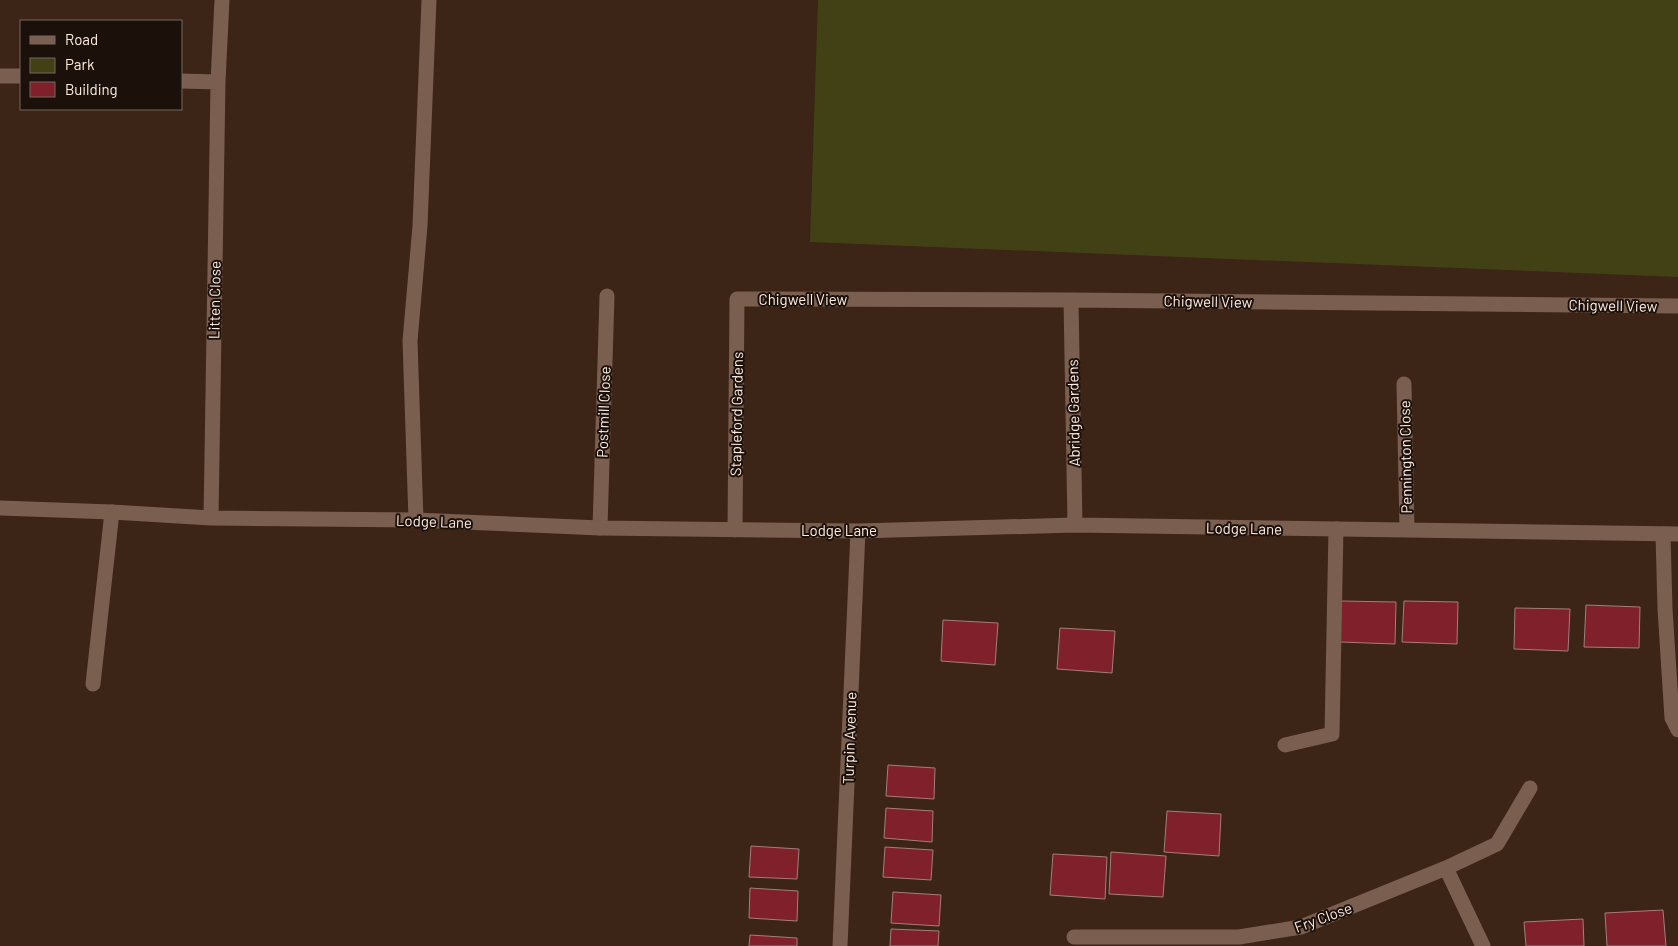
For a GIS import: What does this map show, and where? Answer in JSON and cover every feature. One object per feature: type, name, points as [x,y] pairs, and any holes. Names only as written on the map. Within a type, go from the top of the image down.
[{"type":"street","name":"Litten Close","points":[[211,518],[218,82],[222,0]]},
{"type":"street","points":[[416,520],[410,341],[420,226],[429,0]]},
{"type":"street","points":[[0,76],[20,76]]},
{"type":"street","points":[[182,81],[218,82]]},
{"type":"street","name":"Postmill Close","points":[[600,528],[607,296]]},
{"type":"street","name":"Chigwell View","points":[[738,299],[1678,306]]},
{"type":"street","name":"Stapleford Gardens","points":[[735,530],[738,299]]},
{"type":"street","name":"Abridge Gardens","points":[[1070,300],[1075,525]]},
{"type":"street","name":"Pennington Close","points":[[1404,384],[1407,530]]},
{"type":"street","name":"Lodge Lane","points":[[0,508],[211,518],[416,520],[600,528],[858,531],[1075,525],[1678,534]]},
{"type":"street","points":[[93,684],[112,512]]},
{"type":"street","points":[[1285,744],[1332,734],[1336,530]]},
{"type":"street","name":"Turpin Avenue","points":[[840,946],[858,531]]},
{"type":"street","points":[[1662,534],[1672,718],[1678,730]]},
{"type":"street","name":"Fry Close","points":[[1074,937],[1239,937],[1301,928],[1446,868],[1497,844],[1530,788]]},
{"type":"street","points":[[1446,868],[1483,946]]},
{"type":"green space","points":[[818,0],[1678,0],[1678,277],[810,242]]},
{"type":"building","points":[[1341,601],[1396,602],[1395,644],[1340,642]]},
{"type":"building","points":[[1404,601],[1458,602],[1457,644],[1402,642]]},
{"type":"building","points":[[1586,605],[1640,607],[1639,648],[1584,647]]},
{"type":"building","points":[[1515,608],[1570,609],[1568,651],[1514,649]]},
{"type":"building","points":[[943,620],[998,623],[995,665],[941,661]]},
{"type":"building","points":[[1060,628],[1115,631],[1112,673],[1057,669]]},
{"type":"building","points":[[888,765],[935,768],[934,799],[886,796]]},
{"type":"building","points":[[886,808],[933,811],[932,842],[884,838]]},
{"type":"building","points":[[1167,811],[1221,814],[1219,856],[1164,852]]},
{"type":"building","points":[[751,846],[799,849],[797,879],[749,877]]},
{"type":"building","points":[[885,847],[933,850],[931,880],[883,877]]},
{"type":"building","points":[[1111,852],[1166,856],[1163,897],[1109,894]]},
{"type":"building","points":[[1053,854],[1107,857],[1105,899],[1050,895]]},
{"type":"building","points":[[750,888],[798,891],[797,921],[749,918]]},
{"type":"building","points":[[893,892],[941,895],[939,926],[891,923]]},
{"type":"building","points":[[1663,910],[1666,946],[1607,946],[1605,913]]},
{"type":"building","points":[[1583,919],[1584,946],[1526,946],[1524,922]]},
{"type":"building","points":[[891,929],[939,931],[938,946],[890,946]]},
{"type":"building","points":[[750,935],[797,938],[797,946],[749,946]]}]
